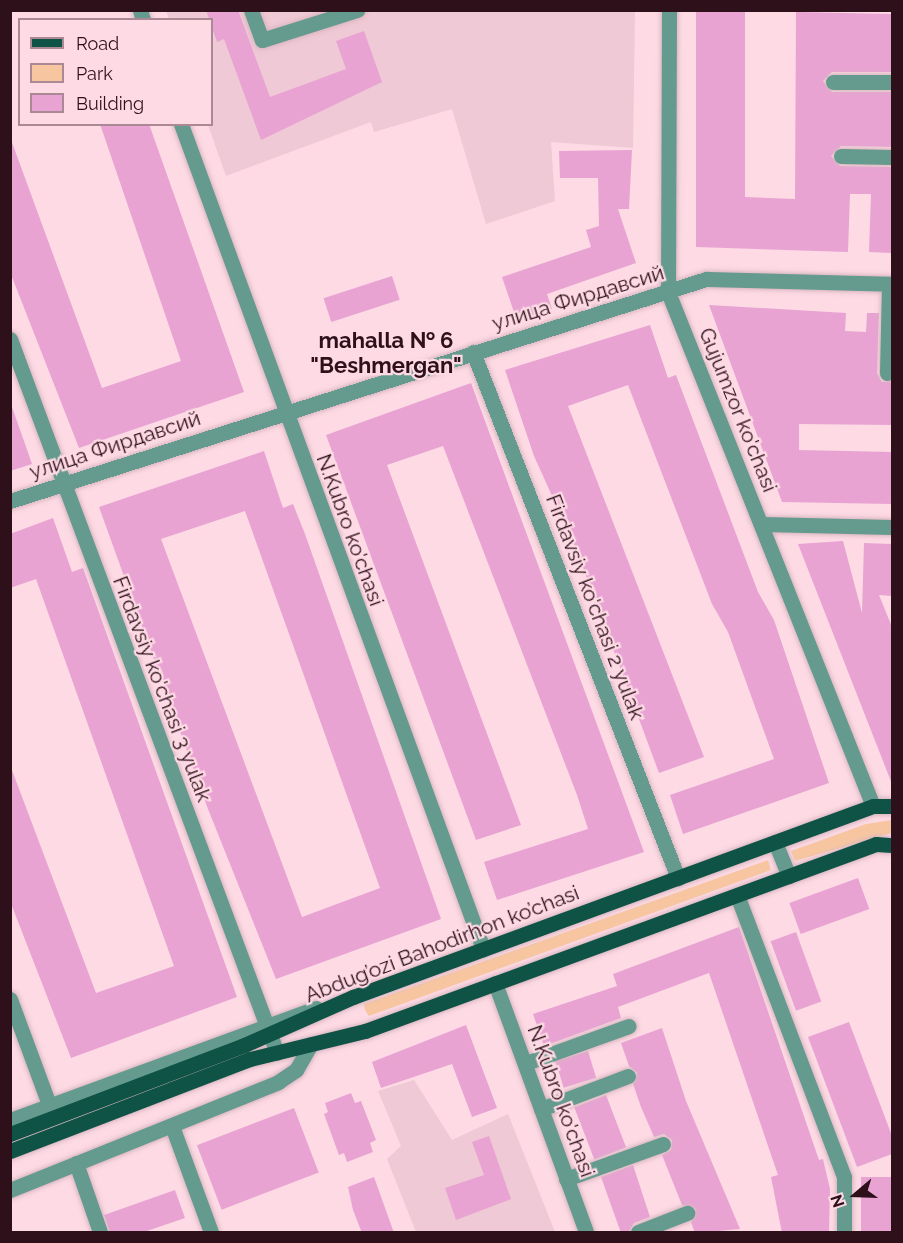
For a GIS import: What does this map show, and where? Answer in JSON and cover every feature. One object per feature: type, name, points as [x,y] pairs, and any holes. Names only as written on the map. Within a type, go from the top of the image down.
[{"type":"main road","name":"Abdug’ozi Bahodirhon ko’chasi","points":[[10,1134],[268,1028],[873,806],[892,806]]},
{"type":"main road","points":[[10,1151],[277,1053],[365,1031],[876,844],[892,844]]},
{"type":"street","points":[[251,10],[262,40],[357,10]]},
{"type":"street","name":"Gujumzor ko'chasi","points":[[669,10],[668,292],[873,806]]},
{"type":"street","points":[[833,82],[892,82]]},
{"type":"street","name":"N.Kubro ko'chasi","points":[[182,126],[284,413],[483,949]]},
{"type":"street","points":[[841,156],[892,158]]},
{"type":"street","name":"улица Фирдавсий","points":[[10,501],[706,279],[891,284]]},
{"type":"street","points":[[887,373],[891,284]]},
{"type":"street","name":"Firdavsiy ko'chasi 3 yulak","points":[[10,339],[277,1053]]},
{"type":"street","name":"Firdavsiy ko'chasi 2 yulak","points":[[473,352],[678,878]]},
{"type":"street","points":[[762,524],[892,527]]},
{"type":"street","points":[[775,843],[789,876]]},
{"type":"street","points":[[737,895],[844,1177],[844,1233]]},
{"type":"street","name":"N.Kubro ko'chasi","points":[[495,983],[586,1233]]},
{"type":"street","points":[[10,999],[50,1107]]},
{"type":"street","points":[[526,1063],[628,1026]]},
{"type":"street","points":[[10,1120],[268,1028]]},
{"type":"street","points":[[10,1190],[279,1082],[296,1070],[311,1044]]},
{"type":"street","points":[[541,1109],[628,1076]]},
{"type":"street","points":[[172,1126],[211,1233]]},
{"type":"street","points":[[566,1179],[663,1144]]},
{"type":"street","points":[[76,1163],[100,1233]]},
{"type":"street","points":[[638,1233],[687,1213]]},
{"type":"shaded area","points":[[166,11],[635,11],[633,148],[551,142],[555,201],[486,224],[452,109],[374,132],[371,122],[226,176],[208,126],[213,126],[213,18],[169,18]]},
{"type":"shaded area","points":[[414,1080],[452,1140],[508,1114],[555,1232],[416,1232],[387,1159],[401,1146],[378,1091]]},
{"type":"green space","points":[[892,820],[892,833],[795,861],[791,851],[866,824]]},
{"type":"green space","points":[[768,860],[771,870],[369,1016],[365,1010],[364,1004]]},
{"type":"building","points":[[206,10],[238,10],[270,97],[346,69],[336,41],[364,31],[382,82],[261,140],[224,39],[217,42],[213,30],[213,18],[209,18]]},
{"type":"building","points":[[696,10],[745,10],[745,197],[795,199],[796,12],[892,14],[892,72],[832,72],[823,81],[832,92],[892,92],[892,147],[841,146],[831,156],[840,166],[892,167],[892,253],[869,252],[871,194],[850,194],[848,252],[696,247]]},
{"type":"building","points":[[101,126],[150,126],[244,392],[79,448],[10,272],[10,137],[102,388],[181,361]]},
{"type":"building","points":[[632,150],[629,209],[618,209],[636,263],[547,294],[552,309],[517,321],[502,277],[591,247],[586,230],[599,226],[598,178],[560,178],[559,151]]},
{"type":"building","points":[[392,276],[400,300],[331,322],[324,298]]},
{"type":"building","points":[[709,305],[846,313],[845,331],[866,332],[867,313],[879,313],[877,373],[882,382],[892,381],[892,425],[799,424],[799,450],[892,452],[892,504],[782,502]]},
{"type":"building","points":[[650,325],[668,378],[676,375],[758,592],[774,620],[829,783],[683,834],[670,795],[774,759],[728,632],[712,604],[628,385],[568,406],[704,757],[659,773],[576,549],[534,456],[505,370]]},
{"type":"building","points":[[471,383],[644,852],[497,900],[484,862],[588,829],[577,795],[443,446],[387,465],[521,825],[476,840],[326,435]]},
{"type":"building","points":[[12,407],[32,464],[10,471],[10,408]]},
{"type":"building","points":[[264,451],[283,508],[293,504],[305,534],[441,919],[276,979],[208,809],[99,507]],"holes":[[[245,511],[380,888],[302,917],[161,539]]]},
{"type":"building","points":[[53,518],[72,572],[83,568],[237,997],[71,1058],[10,901],[10,765],[96,993],[174,966],[36,579],[10,588],[10,534]]},
{"type":"building","points":[[843,541],[862,613],[864,543],[892,544],[892,596],[879,595],[892,627],[892,784],[798,544]]},
{"type":"building","points":[[858,878],[869,909],[801,934],[789,903]]},
{"type":"building","points":[[739,927],[819,1160],[823,1159],[830,1189],[829,1233],[782,1233],[771,1177],[778,1175],[709,973],[618,1007],[621,1018],[544,1046],[533,1014],[617,986],[613,974]]},
{"type":"building","points":[[796,932],[821,1002],[796,1011],[771,941]]},
{"type":"building","points":[[849,1022],[892,1136],[892,1154],[857,1167],[808,1037]]},
{"type":"building","points":[[466,1025],[497,1108],[472,1117],[452,1064],[381,1088],[372,1062]]},
{"type":"building","points":[[662,1028],[686,1101],[740,1229],[695,1233],[691,1222],[696,1209],[682,1205],[662,1155],[671,1150],[672,1140],[664,1134],[654,1137],[641,1107],[633,1084],[637,1073],[629,1066],[621,1043]]},
{"type":"building","points":[[588,1051],[596,1078],[564,1088],[555,1061]]},
{"type":"building","points":[[351,1093],[355,1103],[361,1101],[376,1140],[370,1143],[373,1152],[347,1162],[344,1153],[339,1155],[324,1114],[328,1112],[325,1103]]},
{"type":"building","points":[[606,1095],[626,1147],[594,1159],[574,1107]]},
{"type":"building","points":[[294,1108],[319,1172],[222,1210],[197,1145]]},
{"type":"building","points":[[489,1136],[511,1199],[456,1220],[445,1188],[484,1175],[472,1142]]},
{"type":"building","points":[[633,1165],[650,1217],[634,1223],[628,1233],[621,1233],[601,1177]]},
{"type":"building","points":[[374,1177],[394,1233],[362,1233],[353,1210],[348,1187]]},
{"type":"building","points":[[861,1177],[892,1177],[892,1232],[861,1232]]},
{"type":"building","points":[[175,1190],[185,1218],[141,1233],[110,1233],[104,1215]]},
{"type":"district","name":"mahalla № 6 \"Beshmergan\"","points":[[386,352]]}]
